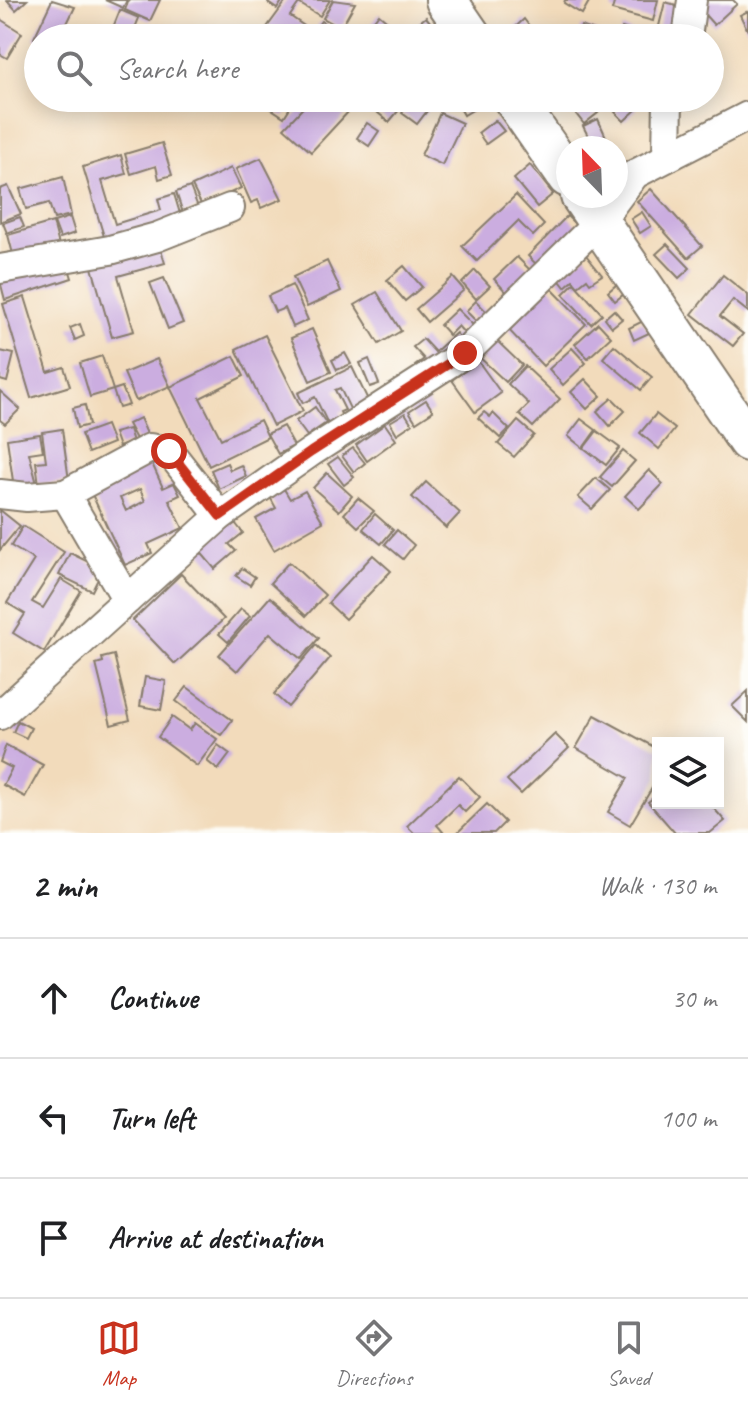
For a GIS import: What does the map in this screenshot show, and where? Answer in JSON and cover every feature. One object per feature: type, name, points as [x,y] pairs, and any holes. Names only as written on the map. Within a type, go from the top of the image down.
[{"type":"highway","points":[[446,0],[462,24]]},
{"type":"highway","points":[[523,112],[556,160]]},
{"type":"highway","points":[[590,209],[748,441]]},
{"type":"street","points":[[689,24],[692,0]]},
{"type":"street","points":[[667,157],[668,112]]},
{"type":"street","points":[[0,715],[220,516],[311,452],[465,353],[590,209],[635,174],[748,116]]},
{"type":"street","points":[[0,269],[110,250],[157,237],[230,208]]},
{"type":"street","points":[[0,494],[27,497],[65,494],[150,448],[169,451],[220,516]]},
{"type":"street","points":[[65,494],[127,600]]},
{"type":"building","points":[[7,0],[27,0],[16,10]]},
{"type":"building","points":[[52,0],[75,7],[67,24],[41,24]]},
{"type":"building","points":[[105,0],[127,0],[123,8]]},
{"type":"building","points":[[129,0],[160,0],[150,21],[125,10]]},
{"type":"building","points":[[269,0],[283,0],[277,9],[268,3]]},
{"type":"building","points":[[287,0],[301,0],[290,16],[302,24],[269,24]]},
{"type":"building","points":[[303,0],[330,0],[320,16],[300,4]]},
{"type":"building","points":[[333,0],[355,3],[343,24],[334,24],[323,18]]},
{"type":"building","points":[[565,0],[590,0],[582,14],[564,3]]},
{"type":"building","points":[[615,0],[658,0],[653,21],[612,10]]},
{"type":"building","points":[[702,0],[733,0],[737,4],[715,24],[696,5]]},
{"type":"building","points":[[665,2],[680,6],[676,24],[660,24]]},
{"type":"building","points":[[120,10],[139,18],[137,24],[114,24]]},
{"type":"building","points":[[748,11],[748,31],[740,15]]},
{"type":"building","points":[[379,14],[391,24],[371,24]]},
{"type":"building","points":[[426,17],[432,24],[417,24]]},
{"type":"building","points":[[0,19],[22,33],[7,58],[0,54]]},
{"type":"building","points":[[299,112],[348,112],[311,152],[284,128]]},
{"type":"building","points":[[377,112],[397,112],[389,122]]},
{"type":"building","points":[[403,112],[426,112],[417,124]]},
{"type":"building","points":[[574,112],[597,112],[598,113],[584,124]]},
{"type":"building","points":[[615,112],[634,112],[624,121]]},
{"type":"building","points":[[440,113],[462,123],[442,165],[421,155]]},
{"type":"building","points":[[598,119],[606,136],[588,136],[583,126]]},
{"type":"building","points":[[495,120],[504,131],[486,144],[478,133]]},
{"type":"building","points":[[367,123],[379,131],[369,146],[357,138]]},
{"type":"building","points":[[162,143],[172,175],[159,179],[156,166],[131,174],[125,154]]},
{"type":"building","points":[[121,155],[126,174],[102,181],[115,224],[161,210],[158,199],[174,194],[182,220],[106,243],[83,167]]},
{"type":"building","points":[[261,158],[282,199],[261,208],[258,200],[251,203],[236,169]]},
{"type":"building","points":[[530,165],[553,194],[537,207],[514,179]]},
{"type":"building","points":[[231,168],[241,188],[202,206],[192,186]]},
{"type":"building","points":[[63,177],[71,215],[54,219],[49,203],[26,209],[20,189]]},
{"type":"building","points":[[8,186],[21,214],[0,222],[0,189]]},
{"type":"building","points":[[190,187],[198,207],[183,213],[176,192]]},
{"type":"building","points":[[651,189],[702,246],[688,258],[637,201]]},
{"type":"building","points":[[516,195],[544,225],[533,236],[518,221],[477,261],[462,246]]},
{"type":"building","points":[[642,212],[651,226],[640,233],[631,219]]},
{"type":"building","points":[[567,216],[579,228],[540,268],[528,256]]},
{"type":"building","points":[[20,217],[24,227],[7,233],[3,223]]},
{"type":"building","points":[[70,217],[75,233],[60,238],[54,222]]},
{"type":"building","points":[[53,222],[61,253],[14,258],[8,235]]},
{"type":"building","points":[[159,244],[165,263],[118,276],[134,331],[112,337],[91,264]]},
{"type":"building","points":[[667,244],[690,268],[679,278],[656,254]]},
{"type":"building","points":[[586,255],[602,275],[590,283],[587,279],[578,286],[573,280],[565,287],[557,277]]},
{"type":"building","points":[[517,257],[535,275],[511,297],[494,279]]},
{"type":"building","points":[[66,259],[72,278],[5,300],[0,281]]},
{"type":"building","points":[[327,261],[341,291],[307,307],[293,277]]},
{"type":"building","points":[[404,266],[422,287],[405,301],[387,280]]},
{"type":"building","points":[[475,270],[490,286],[476,299],[462,283]]},
{"type":"building","points":[[723,275],[748,295],[748,312],[733,300],[720,316],[743,334],[733,346],[692,314]]},
{"type":"building","points":[[453,277],[464,290],[427,322],[416,309]]},
{"type":"building","points":[[164,278],[183,323],[168,329],[150,283]]},
{"type":"building","points":[[574,283],[602,314],[591,324],[563,294]]},
{"type":"building","points":[[292,285],[308,320],[293,327],[285,308],[275,312],[268,296]]},
{"type":"building","points":[[548,285],[586,324],[543,366],[505,326]]},
{"type":"building","points":[[616,285],[624,294],[615,301],[608,292]]},
{"type":"building","points":[[377,292],[401,331],[379,344],[355,305]]},
{"type":"building","points":[[25,297],[48,372],[64,367],[70,386],[31,398],[3,304]]},
{"type":"building","points":[[476,301],[490,315],[480,325],[466,311]]},
{"type":"building","points":[[457,309],[475,327],[466,335],[458,326],[449,335],[440,325]]},
{"type":"building","points":[[614,310],[622,319],[612,327],[605,318]]},
{"type":"building","points":[[643,321],[649,333],[634,340],[629,328]]},
{"type":"building","points":[[598,323],[611,337],[588,358],[575,344]]},
{"type":"building","points":[[80,324],[84,336],[75,340],[70,328]]},
{"type":"building","points":[[312,329],[331,372],[310,381],[291,338]]},
{"type":"building","points":[[456,333],[464,343],[425,378],[415,366],[424,359],[413,347],[423,339],[435,352]]},
{"type":"building","points":[[265,335],[303,411],[273,426],[236,349]]},
{"type":"building","points":[[494,338],[522,365],[506,382],[477,355]]},
{"type":"building","points":[[614,345],[652,377],[641,390],[603,358]]},
{"type":"building","points":[[572,348],[586,363],[563,385],[549,369]]},
{"type":"building","points":[[0,351],[14,354],[7,382],[0,380]]},
{"type":"building","points":[[345,353],[351,364],[337,370],[332,360]]},
{"type":"building","points":[[102,356],[113,390],[90,397],[80,363]]},
{"type":"building","points":[[234,356],[244,376],[200,398],[221,439],[260,420],[268,437],[209,466],[170,387]]},
{"type":"building","points":[[157,359],[170,386],[136,401],[124,373]]},
{"type":"building","points":[[369,359],[379,384],[370,387],[360,363]]},
{"type":"building","points":[[478,361],[501,393],[475,412],[452,380]]},
{"type":"building","points":[[525,366],[560,399],[533,427],[519,414],[529,404],[508,384]]},
{"type":"building","points":[[352,367],[369,402],[351,411],[340,388],[335,390],[345,410],[340,412],[344,421],[330,428],[315,397],[303,403],[298,393]]},
{"type":"building","points":[[585,379],[601,396],[587,409],[571,392]]},
{"type":"building","points":[[122,387],[129,405],[119,408],[113,390]]},
{"type":"building","points":[[0,391],[20,409],[5,424],[0,420]]},
{"type":"building","points":[[612,398],[625,411],[610,426],[597,411]]},
{"type":"building","points":[[426,400],[433,411],[416,422],[409,411]]},
{"type":"building","points":[[85,405],[89,425],[77,428],[73,408]]},
{"type":"building","points":[[315,407],[326,423],[307,436],[296,421]]},
{"type":"building","points":[[484,412],[490,417],[493,413],[509,429],[500,438],[478,418]]},
{"type":"building","points":[[405,413],[412,424],[397,434],[390,422]]},
{"type":"building","points":[[656,414],[675,429],[659,449],[640,433]]},
{"type":"building","points":[[140,418],[148,436],[137,441],[128,424]]},
{"type":"building","points":[[581,419],[596,430],[583,448],[568,436]]},
{"type":"building","points":[[518,421],[534,435],[514,457],[498,444]]},
{"type":"building","points":[[385,424],[396,440],[367,461],[356,445]]},
{"type":"building","points":[[106,425],[113,443],[88,453],[81,434]]},
{"type":"building","points":[[283,426],[294,446],[278,454],[267,434]]},
{"type":"building","points":[[62,429],[69,481],[39,485],[36,462],[46,461],[42,432]]},
{"type":"building","points":[[129,429],[133,442],[119,447],[114,433]]},
{"type":"building","points":[[597,431],[620,448],[606,465],[584,448]]},
{"type":"building","points":[[40,434],[43,451],[29,453],[37,484],[14,488],[7,439]]},
{"type":"building","points":[[353,448],[365,463],[354,472],[342,456]]},
{"type":"building","points":[[623,451],[635,461],[612,487],[600,477]]},
{"type":"building","points":[[338,457],[354,477],[344,485],[328,464]]},
{"type":"building","points":[[150,459],[163,488],[174,483],[180,495],[169,500],[183,528],[148,544],[152,553],[125,565],[89,488]],"holes":[[[140,489],[145,501],[126,511],[120,498]]]},
{"type":"building","points":[[227,463],[230,470],[241,465],[246,476],[219,489],[211,470]]},
{"type":"building","points":[[649,470],[663,484],[639,509],[625,496]]},
{"type":"building","points":[[327,473],[352,496],[339,511],[313,488]]},
{"type":"building","points":[[596,478],[610,490],[592,509],[578,497]]},
{"type":"building","points":[[426,482],[460,513],[446,528],[412,497]]},
{"type":"building","points":[[284,489],[290,499],[305,491],[323,522],[274,550],[256,519],[276,508],[270,497]]},
{"type":"building","points":[[358,498],[374,511],[358,527],[344,514]]},
{"type":"building","points":[[0,510],[20,526],[0,550]]},
{"type":"building","points":[[375,514],[393,530],[381,544],[363,529]]},
{"type":"building","points":[[232,519],[243,533],[229,544],[236,551],[215,569],[198,549]]},
{"type":"building","points":[[23,526],[64,552],[32,602],[43,608],[61,579],[81,591],[44,652],[13,633],[25,614],[7,603],[34,560],[11,546]]},
{"type":"building","points":[[397,530],[414,545],[403,559],[385,544]]},
{"type":"building","points":[[70,553],[103,569],[92,591],[59,575]]},
{"type":"building","points":[[373,555],[391,571],[345,619],[328,603]]},
{"type":"building","points":[[289,562],[325,595],[306,616],[270,583]]},
{"type":"building","points":[[242,568],[255,577],[250,585],[236,576]]},
{"type":"building","points":[[181,574],[224,619],[175,664],[133,620]]},
{"type":"building","points":[[270,597],[319,638],[301,659],[270,633],[237,671],[219,655]]},
{"type":"building","points":[[241,609],[250,616],[228,642],[219,634]]},
{"type":"building","points":[[316,645],[330,658],[288,707],[274,694]]},
{"type":"building","points":[[114,655],[130,720],[111,725],[96,664],[103,662],[102,658]]},
{"type":"building","points":[[145,677],[166,681],[161,710],[140,706]]},
{"type":"building","points":[[187,687],[232,720],[221,735],[176,701]]},
{"type":"building","points":[[748,691],[748,722],[732,706]]},
{"type":"building","points":[[595,715],[652,746],[652,788],[630,825],[608,812],[628,778],[576,748]]},
{"type":"building","points":[[172,717],[190,730],[195,723],[217,739],[197,766],[158,737]]},
{"type":"building","points":[[18,721],[31,728],[26,738],[13,732]]},
{"type":"building","points":[[555,734],[569,748],[521,794],[507,780]]},
{"type":"building","points":[[6,745],[43,765],[25,797],[3,785],[12,768],[0,762]]},
{"type":"building","points":[[218,745],[230,754],[218,770],[207,761]]},
{"type":"building","points":[[459,776],[480,797],[465,812],[458,805],[437,825],[444,833],[414,833],[407,826]]},
{"type":"building","points":[[487,804],[505,822],[494,833],[457,833]]},
{"type":"building","points":[[654,809],[714,809],[725,821],[710,833],[675,833]]},
{"type":"route","points":[[169,451],[220,516],[311,452],[389,405],[465,353]]}]
